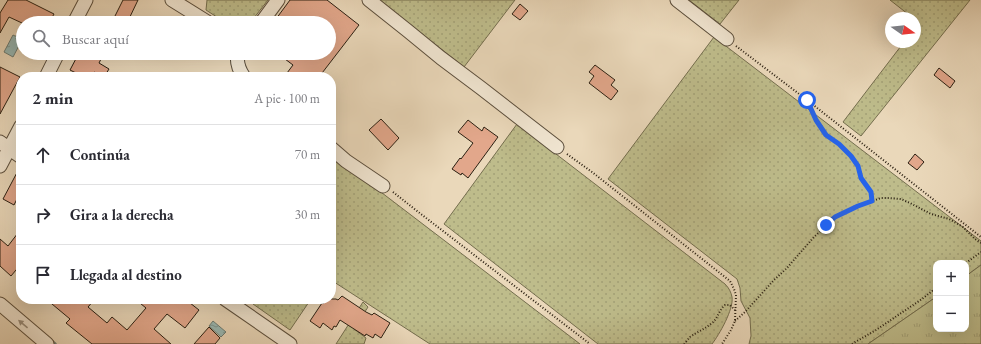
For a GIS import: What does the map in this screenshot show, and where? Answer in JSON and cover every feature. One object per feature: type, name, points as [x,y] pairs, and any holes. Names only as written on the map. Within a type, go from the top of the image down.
[{"type":"street","points":[[78,16],[86,0]]},
{"type":"street","points":[[172,0],[198,16]]},
{"type":"street","points":[[266,16],[278,0]]},
{"type":"street","points":[[369,0],[441,58],[557,147]]},
{"type":"street","points":[[677,0],[727,39]]},
{"type":"street","points":[[48,72],[54,60]]},
{"type":"street","points":[[238,60],[241,72]]},
{"type":"street","points":[[0,166],[5,145],[16,132]]},
{"type":"street","points":[[5,145],[16,153]]},
{"type":"street","points":[[336,152],[383,186]]},
{"type":"street","points":[[0,304],[47,344]]},
{"type":"street","points":[[232,304],[290,344]]},
{"type":"path","points":[[727,39],[981,237]]},
{"type":"path","points":[[807,100],[816,120],[826,135],[839,144],[851,156],[858,166],[861,178],[871,192],[872,201]]},
{"type":"path","points":[[557,147],[592,172],[730,281],[736,295],[735,321],[722,344]]},
{"type":"path","points":[[383,186],[417,210],[590,344]]},
{"type":"path","points":[[735,321],[830,221],[847,211],[881,198],[901,199],[931,214],[956,222],[981,243]]},
{"type":"path","points":[[969,261],[981,252]]},
{"type":"path","points":[[852,344],[876,330],[933,290]]},
{"type":"path","points":[[684,344],[690,337],[712,323],[717,318],[723,306],[730,305],[735,310]]},
{"type":"green space","points":[[207,0],[268,0],[255,16],[215,16],[206,10]]},
{"type":"green space","points":[[379,0],[515,0],[464,67]]},
{"type":"green space","points":[[689,0],[739,0],[720,24]]},
{"type":"green space","points":[[890,0],[970,0],[861,136],[843,122],[899,48],[921,48],[921,12],[905,12]]},
{"type":"green space","points":[[714,37],[981,241],[981,265],[969,274],[969,260],[933,260],[933,299],[868,344],[749,344],[751,336],[750,318],[741,301],[740,288],[737,279],[608,179]]},
{"type":"green space","points":[[517,124],[725,284],[730,290],[732,297],[731,308],[722,328],[712,344],[598,344],[444,224]]},
{"type":"green space","points":[[336,158],[580,344],[430,344],[336,283]]},
{"type":"green space","points":[[981,265],[981,344],[868,344],[933,299],[933,332],[969,332],[969,274]]},
{"type":"green space","points":[[363,302],[368,307],[354,329],[366,338],[364,344],[336,344]]},
{"type":"green space","points":[[253,304],[308,304],[290,330]]},
{"type":"water","points":[[13,35],[16,36],[16,51],[13,57],[4,52]]},
{"type":"water","points":[[213,321],[226,332],[221,337],[209,326]]},
{"type":"building","points":[[8,0],[26,0],[54,14],[53,16],[16,16],[16,20],[9,17],[0,33],[0,13]]},
{"type":"building","points":[[123,0],[138,0],[130,16],[115,16]]},
{"type":"building","points":[[290,0],[327,0],[359,25],[336,55],[336,16],[278,16]]},
{"type":"building","points":[[520,4],[528,11],[520,20],[512,14]]},
{"type":"building","points":[[75,60],[100,60],[99,63],[109,69],[107,72],[74,72],[70,70]]},
{"type":"building","points":[[286,60],[332,60],[323,72],[288,72],[293,65]]},
{"type":"building","points":[[595,65],[615,80],[611,85],[618,91],[611,100],[589,83],[594,76],[589,72]]},
{"type":"building","points":[[0,67],[16,75],[16,84],[0,114]]},
{"type":"building","points":[[939,68],[955,81],[950,88],[934,75]]},
{"type":"building","points":[[381,119],[399,138],[388,150],[369,130]]},
{"type":"building","points":[[468,120],[482,131],[484,127],[498,137],[468,178],[462,173],[461,175],[452,169],[473,143],[458,132]]},
{"type":"building","points":[[915,154],[924,162],[917,170],[908,163]]},
{"type":"building","points":[[16,174],[16,201],[14,205],[3,199]]},
{"type":"building","points":[[16,236],[16,270],[11,276],[0,266],[0,239],[8,246]]},
{"type":"building","points":[[342,296],[366,312],[372,315],[374,313],[390,323],[381,338],[375,334],[373,338],[366,334],[365,336],[340,320],[336,327],[334,326],[332,330],[323,323],[320,328],[310,321],[321,304],[336,304],[336,299],[338,300]]},
{"type":"building","points":[[52,304],[91,304],[88,307],[107,323],[112,317],[127,330],[146,308],[141,304],[191,304],[199,310],[185,328],[167,314],[154,329],[171,344],[92,344],[66,323],[70,319]]},
{"type":"building","points":[[209,327],[220,338],[215,344],[194,344]]},
{"type":"waterway","points":[[49,339],[55,344]]},
{"type":"route","points":[[807,100],[816,120],[826,135],[839,144],[851,156],[858,166],[861,178],[872,195],[872,201],[835,217],[826,225]]}]
